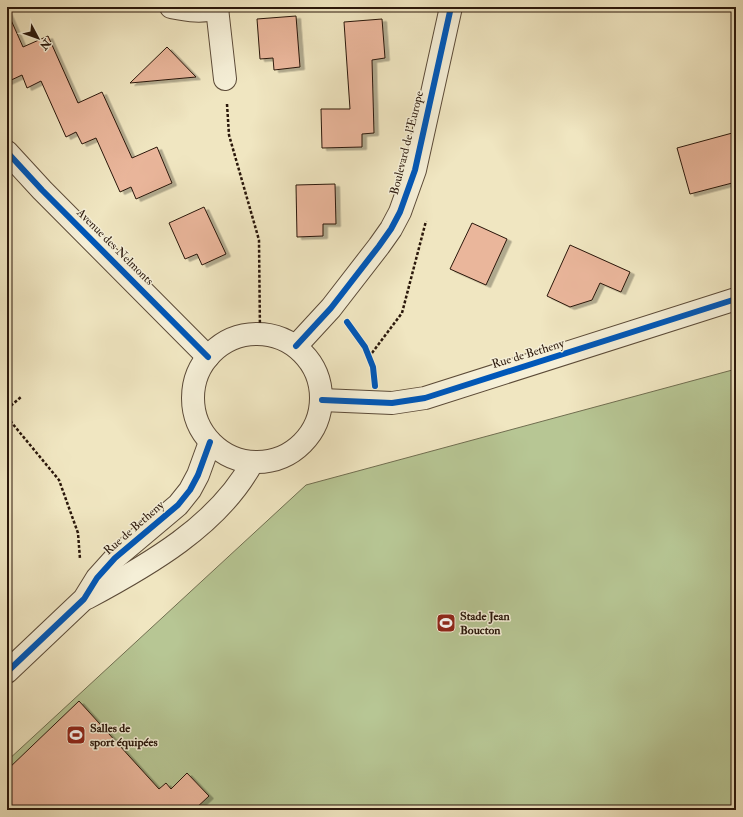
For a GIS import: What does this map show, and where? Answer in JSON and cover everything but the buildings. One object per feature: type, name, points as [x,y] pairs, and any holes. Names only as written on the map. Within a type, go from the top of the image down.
[{"type":"street","points":[[171,7],[192,11],[207,11],[218,8],[225,79]]},
{"type":"street","name":"Boulevard de l'Europe","points":[[296,346],[331,308],[379,246],[391,229],[400,212],[414,170],[451,7]]},
{"type":"street","name":"Avenue des Nelmonts","points":[[7,152],[47,195],[208,357]]},
{"type":"street","name":"Rue de Betheny","points":[[322,400],[392,403],[425,398],[736,299]]},
{"type":"street","points":[[260,333],[279,337],[296,346],[310,361],[319,380],[322,400],[318,420],[307,439],[292,453],[272,461],[252,463],[236,460],[222,453],[210,442],[199,427],[193,409],[193,390],[198,372],[208,357],[222,344],[240,336],[260,333]]},
{"type":"street","name":"Rue de Betheny","points":[[7,672],[84,599],[97,578],[115,558],[178,504],[190,490],[198,475],[210,442]]},
{"type":"street","name":"Rue de Betheny","points":[[84,599],[127,576],[186,537],[225,501],[244,477],[252,463]]},
{"type":"path","points":[[225,79],[229,135],[259,240],[260,333]]},
{"type":"path","points":[[347,322],[365,347],[373,367],[374,380]]},
{"type":"path","points":[[7,409],[21,397]]},
{"type":"path","points":[[7,417],[59,480],[78,533],[81,564]]},
{"type":"green space","name":"Stade Jean Boucton","points":[[736,369],[736,810],[7,810],[7,761],[306,485]]},
{"type":"cycle path","points":[[296,346],[331,308],[379,246],[391,229],[400,212],[415,170],[451,7]]},
{"type":"cycle path","points":[[7,152],[42,190],[208,357]]},
{"type":"cycle path","points":[[322,400],[392,403],[425,398],[736,299]]},
{"type":"cycle path","points":[[347,322],[365,347],[373,367],[375,386]]},
{"type":"cycle path","points":[[7,672],[84,599],[97,578],[115,558],[178,505],[190,490],[198,475],[210,442]]},
{"type":"place","name":"Stade Jean Boucton","points":[[446,623]]},
{"type":"place","name":"Salles de sport équipées","points":[[76,735]]}]
